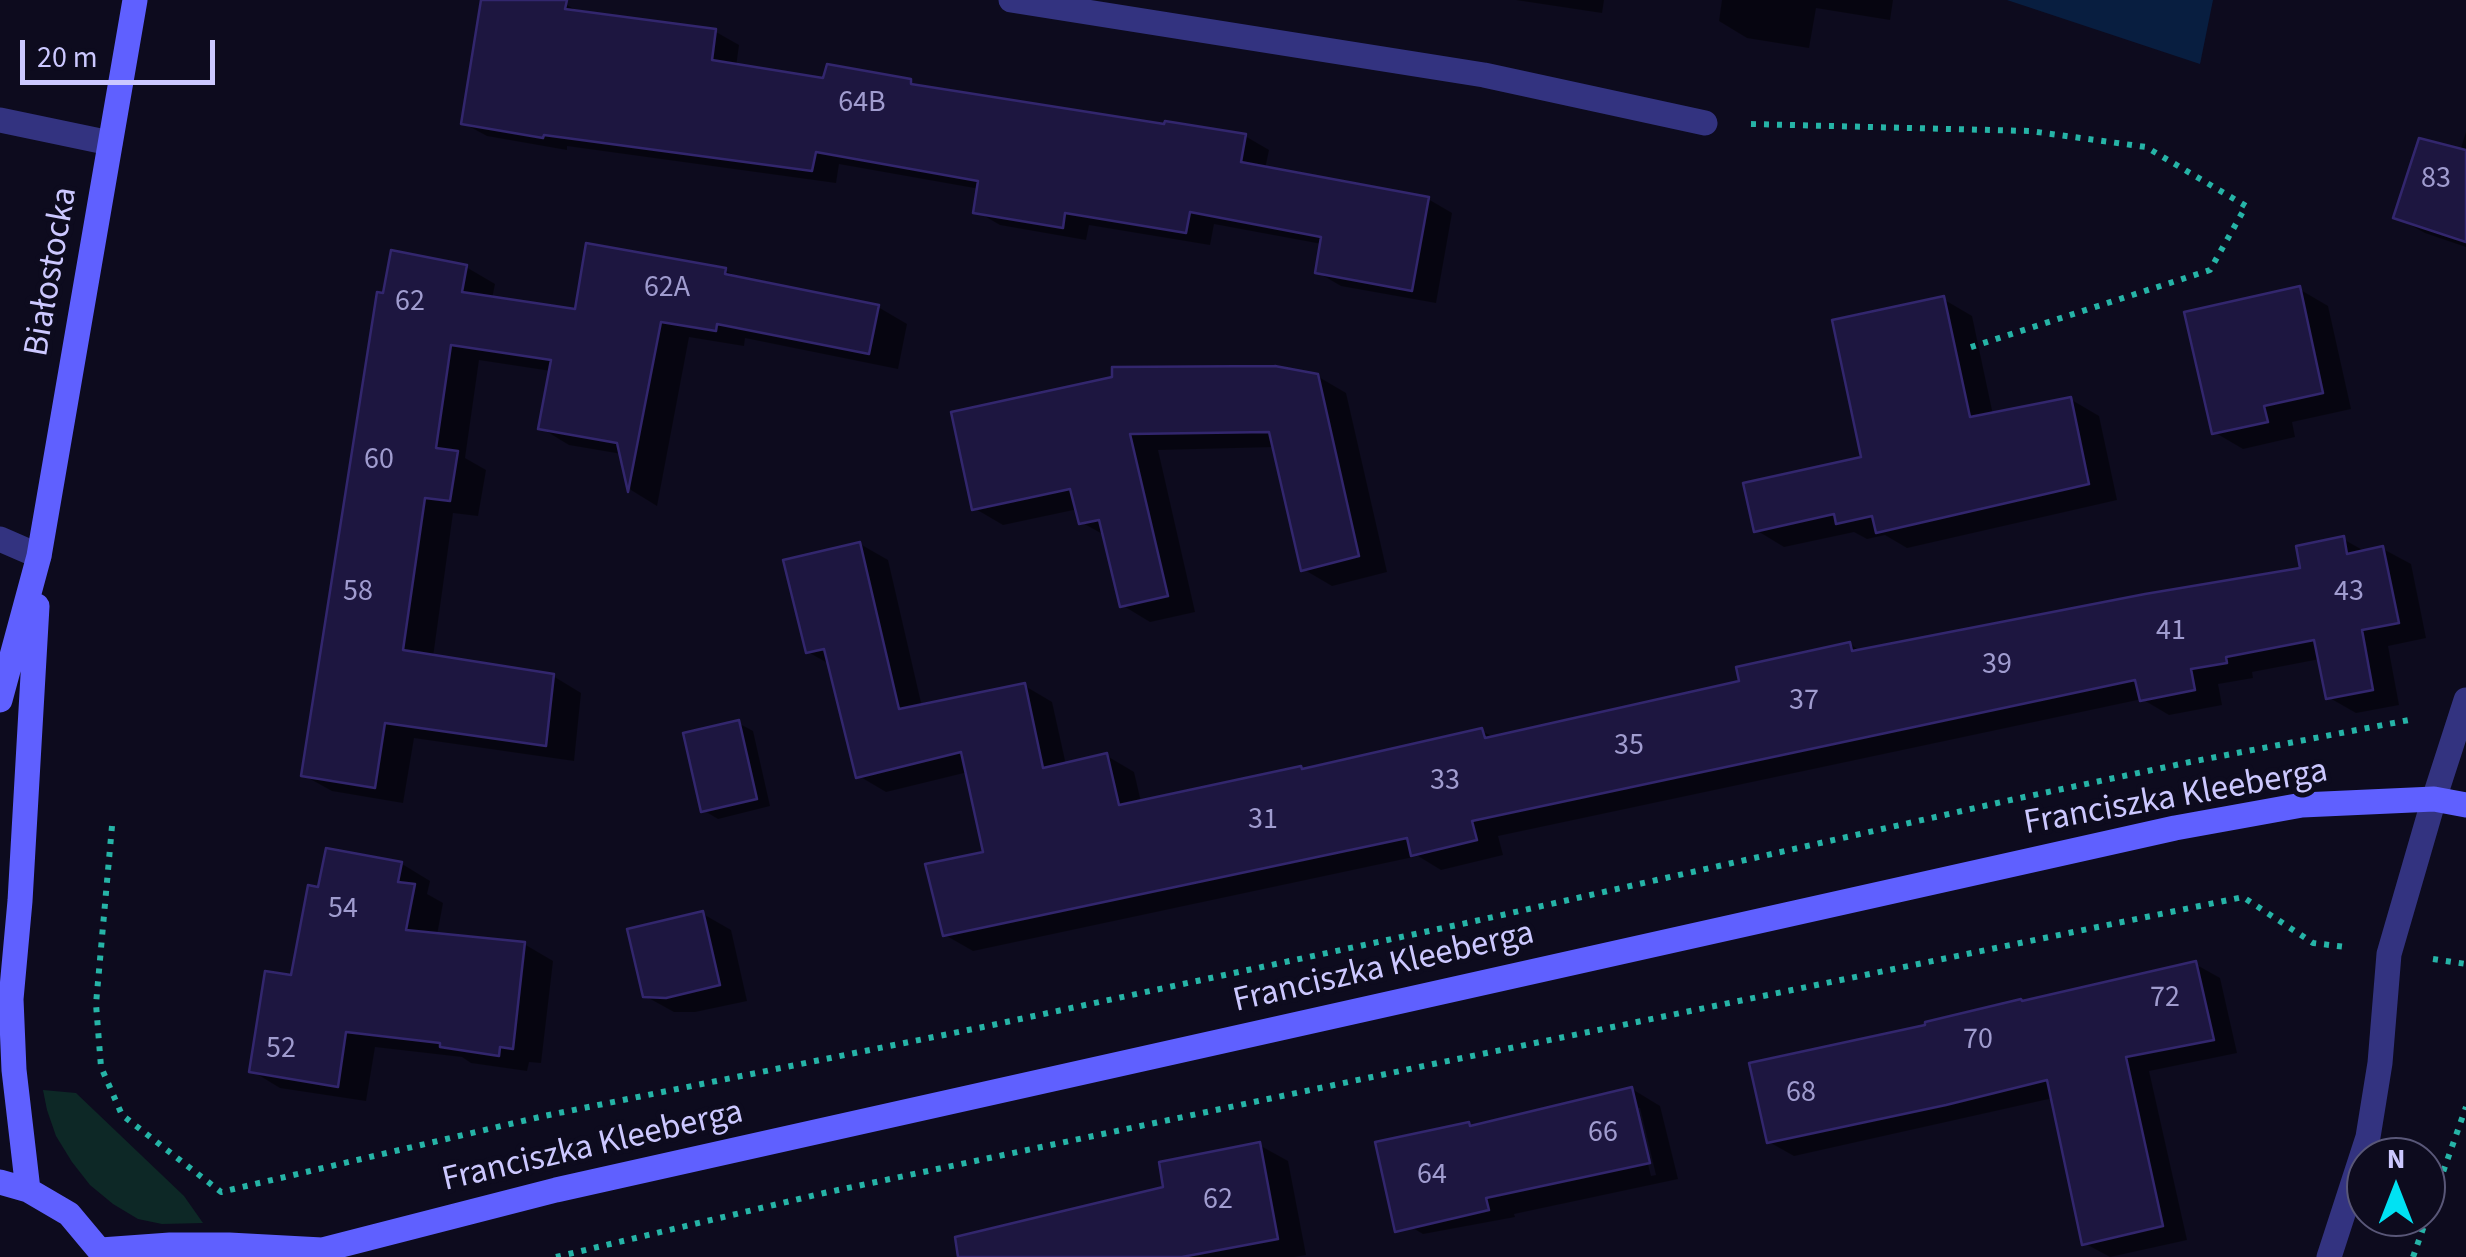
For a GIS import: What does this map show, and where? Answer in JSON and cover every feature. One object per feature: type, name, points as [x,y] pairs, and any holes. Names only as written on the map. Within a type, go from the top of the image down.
[{"type":"street","name":"Białostocka","points":[[0,700],[40,556],[135,0]]},
{"type":"street","points":[[1011,0],[1484,75],[1704,123]]},
{"type":"street","points":[[0,120],[110,142]]},
{"type":"street","points":[[0,539],[40,556]]},
{"type":"street","name":"Białostocka","points":[[28,1190],[14,1070],[11,1000],[40,556]]},
{"type":"street","points":[[2328,1257],[2368,1137],[2380,1063],[2390,954],[2463,709]]},
{"type":"street","name":"Franciszka Kleeberga","points":[[103,1254],[170,1245],[228,1245],[317,1254],[576,1186],[2174,828],[2302,806],[2434,799],[2466,805]]},
{"type":"street","points":[[0,1182],[28,1190],[68,1214],[103,1254]]},
{"type":"path","points":[[1704,123],[2030,130],[2146,147],[2246,206],[2210,270],[1965,348]]},
{"type":"path","points":[[112,826],[96,1004],[101,1067],[122,1115],[221,1192],[544,1116],[983,1027],[2014,799],[2463,709]]},
{"type":"path","points":[[556,1257],[1016,1152],[2243,897],[2314,943],[2466,964]]},
{"type":"path","points":[[2413,1257],[2466,1107]]},
{"type":"green space","points":[[43,1090],[76,1093],[184,1196],[203,1223],[162,1224],[138,1219],[90,1185],[56,1136]]},
{"type":"water","points":[[2007,0],[2213,0],[2200,64]]},
{"type":"building","points":[[481,0],[567,0],[565,9],[716,29],[712,60],[823,78],[827,64],[911,79],[911,84],[1246,134],[1241,162],[1429,197],[1412,291],[1315,273],[1321,237],[1190,212],[1186,233],[1065,213],[1063,228],[973,213],[978,181],[816,152],[812,171],[461,124]]},
{"type":"building","points":[[2419,138],[2466,150],[2466,242],[2393,218]]},
{"type":"building","points":[[586,243],[726,268],[725,274],[879,305],[869,354],[717,324],[716,331],[661,322],[628,492],[617,443],[538,429],[551,360],[451,345],[436,448],[458,451],[450,501],[425,498],[403,650],[554,674],[546,746],[385,723],[375,788],[301,776],[377,292],[383,293],[391,250],[467,265],[462,292],[575,309]]},
{"type":"building","points":[[2300,286],[2323,393],[2264,406],[2268,422],[2212,434],[2184,312]]},
{"type":"building","points":[[1944,296],[1970,417],[2071,397],[2089,484],[1876,533],[1872,516],[1836,524],[1834,514],[1754,532],[1743,483],[1861,457],[1832,320]]},
{"type":"building","points":[[1275,366],[1318,374],[1359,556],[1301,571],[1269,432],[1130,434],[1168,596],[1120,607],[1099,520],[1079,524],[1070,489],[972,510],[951,412],[1112,377],[1112,367]]},
{"type":"building","points":[[2344,536],[2347,554],[2383,546],[2399,623],[2362,630],[2373,690],[2326,699],[2314,640],[2226,657],[2227,663],[2191,669],[2195,690],[2140,701],[2135,680],[1472,821],[1477,840],[1411,856],[1407,838],[943,936],[925,864],[983,852],[961,752],[856,778],[824,649],[806,653],[783,560],[860,542],[899,709],[1025,683],[1043,768],[1107,753],[1119,805],[1482,728],[1485,738],[1739,681],[1736,667],[1850,642],[1852,651],[2300,568],[2296,546]]},
{"type":"building","points":[[739,720],[757,799],[701,812],[683,733]]},
{"type":"building","points":[[326,848],[402,862],[398,882],[415,884],[406,930],[525,942],[513,1049],[500,1047],[499,1056],[440,1047],[440,1043],[346,1032],[338,1087],[249,1072],[265,971],[291,975],[308,885],[318,887]]},
{"type":"building","points":[[703,911],[720,985],[666,998],[643,997],[627,929]]},
{"type":"building","points":[[2196,961],[2214,1040],[2126,1057],[2163,1226],[2082,1245],[2047,1080],[1767,1143],[1749,1063]]},
{"type":"building","points":[[1632,1087],[1650,1163],[1486,1198],[1489,1210],[1395,1232],[1375,1142],[1469,1122],[1470,1126]]},
{"type":"building","points":[[1260,1142],[1278,1239],[1182,1257],[958,1257],[955,1237],[1163,1187],[1159,1162]]}]
